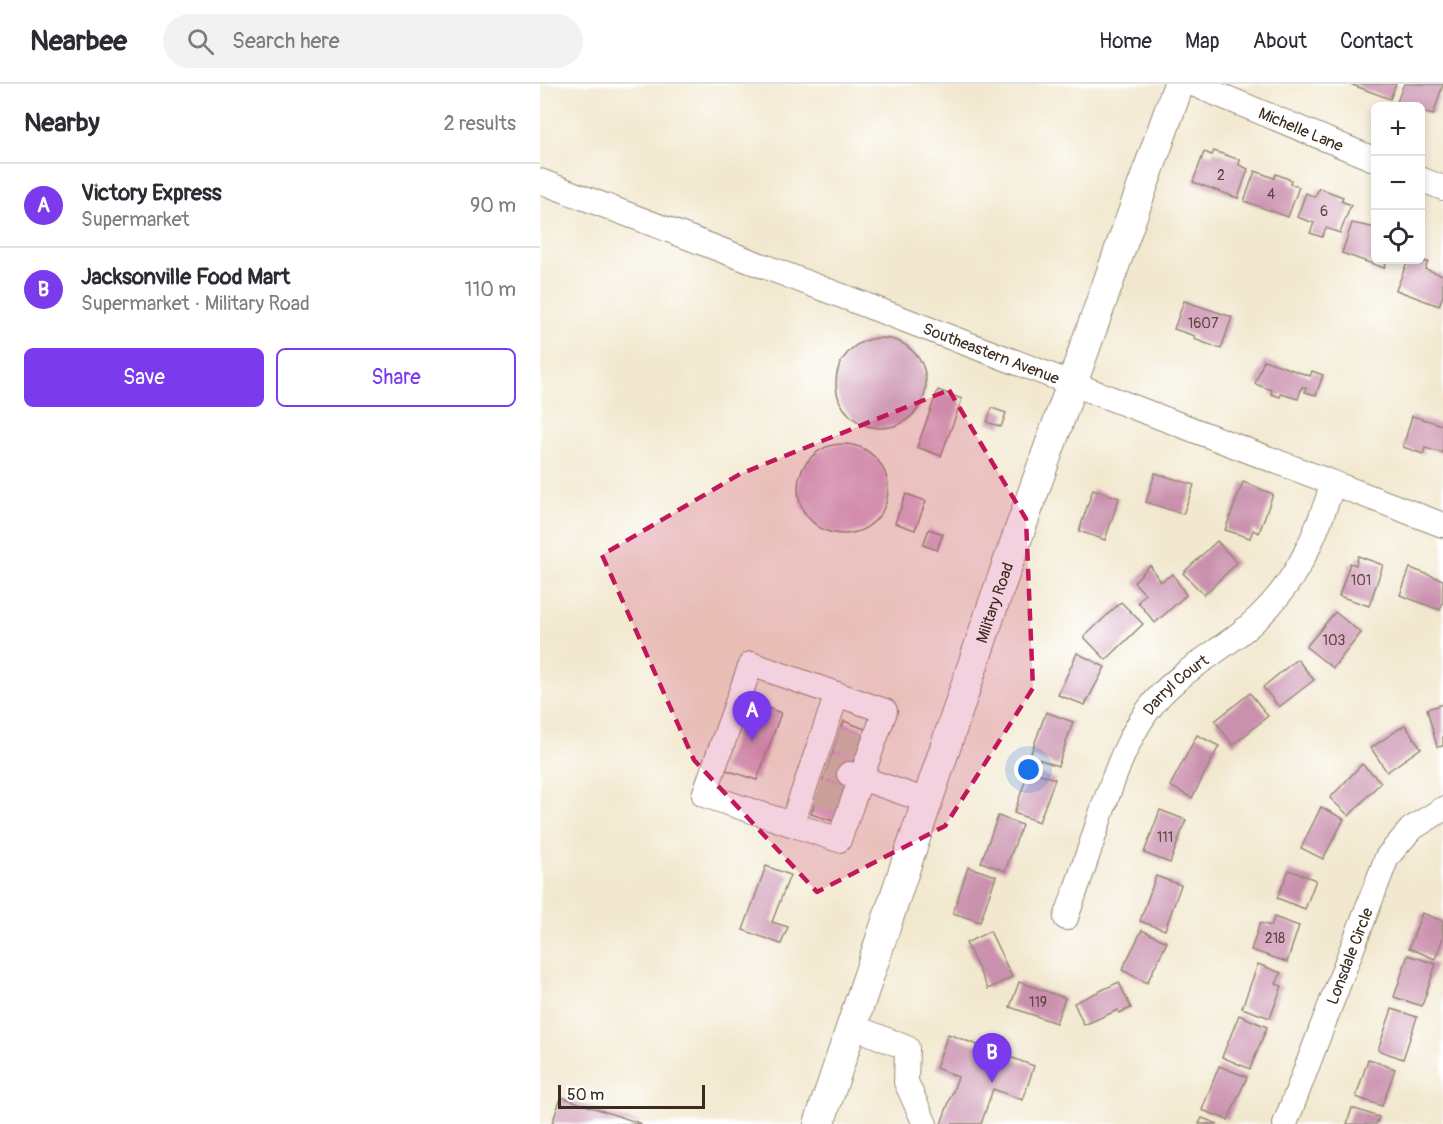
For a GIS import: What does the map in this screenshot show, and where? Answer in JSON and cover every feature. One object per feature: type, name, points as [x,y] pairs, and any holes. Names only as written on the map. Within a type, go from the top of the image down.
[{"type":"main road","name":"Military Road","points":[[819,1124],[1070,384],[1179,84]]},
{"type":"street","name":"Michelle Lane","points":[[1193,84],[1371,158]]},
{"type":"street","name":"Southeastern Avenue","points":[[540,181],[1443,525]]},
{"type":"street","points":[[1425,181],[1443,188]]},
{"type":"street","name":"Darryl Court","points":[[1066,918],[1123,753],[1139,725],[1156,700],[1176,680],[1248,627],[1282,592],[1296,573],[1313,542],[1333,483]]},
{"type":"street","points":[[751,664],[885,711],[847,743],[829,795],[839,840],[704,795],[751,664]]},
{"type":"street","points":[[792,824],[829,795],[838,770],[847,743],[837,694]]},
{"type":"street","points":[[838,770],[927,801]]},
{"type":"street","name":"Lonsdale Circle","points":[[1286,1124],[1387,857],[1411,829],[1443,809]]},
{"type":"street","points":[[852,1026],[907,1048],[906,1082],[925,1124]]},
{"type":"highlighted area","points":[[949,390],[1026,519],[1033,688],[945,826],[817,892],[694,760],[602,555],[740,474]]},
{"type":"building","points":[[1350,84],[1396,84],[1390,99]]},
{"type":"building","points":[[1404,84],[1443,84],[1433,115],[1425,113],[1425,102],[1397,102]]},
{"type":"building","points":[[1214,151],[1240,160],[1239,165],[1248,169],[1238,198],[1193,182],[1204,152],[1212,155]]},
{"type":"building","points":[[1255,171],[1274,178],[1276,174],[1291,180],[1290,184],[1299,187],[1288,217],[1244,201]]},
{"type":"building","points":[[1319,188],[1343,197],[1341,201],[1351,205],[1340,233],[1326,228],[1322,237],[1310,233],[1314,223],[1297,217],[1306,193],[1315,197]]},
{"type":"building","points":[[1352,223],[1371,227],[1371,263],[1342,253]]},
{"type":"building","points":[[1428,262],[1425,269],[1443,275],[1443,295],[1439,306],[1396,290],[1406,264]]},
{"type":"building","points":[[1373,264],[1386,264],[1384,268]]},
{"type":"building","points":[[1184,301],[1232,317],[1221,349],[1174,329]]},
{"type":"building","points":[[881,338],[898,341],[913,351],[923,366],[926,383],[923,400],[913,415],[898,425],[881,428],[864,425],[849,415],[839,400],[836,383],[839,366],[849,351],[864,341]]},
{"type":"building","points":[[1264,360],[1310,376],[1312,371],[1323,375],[1316,395],[1305,392],[1306,388],[1302,387],[1298,399],[1281,394],[1280,397],[1271,394],[1272,390],[1255,384]]},
{"type":"building","points":[[938,390],[962,399],[941,456],[917,447]]},
{"type":"building","points":[[992,408],[1006,413],[1001,427],[987,422]]},
{"type":"building","points":[[1412,416],[1443,425],[1443,453],[1425,448],[1423,454],[1403,447]]},
{"type":"building","points":[[843,444],[860,448],[875,457],[884,472],[888,489],[884,506],[875,521],[860,530],[843,534],[826,530],[811,521],[802,506],[798,489],[802,472],[811,457],[826,448]]},
{"type":"building","points":[[1155,473],[1194,485],[1183,514],[1146,502]]},
{"type":"building","points":[[1243,482],[1273,494],[1259,533],[1253,530],[1250,538],[1225,530]]},
{"type":"building","points":[[1093,489],[1119,498],[1105,540],[1079,531]]},
{"type":"building","points":[[906,494],[926,501],[915,530],[895,523]]},
{"type":"building","points":[[929,529],[943,534],[937,550],[923,545]]},
{"type":"building","points":[[1217,541],[1237,563],[1204,595],[1183,573]]},
{"type":"building","points":[[1358,556],[1383,565],[1369,606],[1339,596],[1350,563],[1356,565]]},
{"type":"building","points":[[1150,565],[1160,582],[1173,574],[1186,595],[1155,623],[1138,602],[1145,594],[1134,582]]},
{"type":"building","points":[[1410,568],[1443,580],[1443,602],[1440,610],[1400,595]]},
{"type":"building","points":[[1121,602],[1143,624],[1106,660],[1084,637]]},
{"type":"building","points":[[1335,612],[1361,633],[1333,668],[1306,647]]},
{"type":"building","points":[[1077,653],[1105,667],[1085,705],[1058,695]]},
{"type":"building","points":[[1297,659],[1314,680],[1279,707],[1263,687]]},
{"type":"building","points":[[1250,693],[1268,716],[1233,745],[1215,721]]},
{"type":"building","points":[[747,700],[781,713],[757,780],[723,769]]},
{"type":"building","points":[[1443,704],[1443,746],[1437,747],[1427,709]]},
{"type":"building","points":[[1046,712],[1073,722],[1058,766],[1030,756]]},
{"type":"building","points":[[844,721],[865,729],[833,821],[811,814]]},
{"type":"building","points":[[1405,725],[1421,748],[1387,772],[1371,748]]},
{"type":"building","points":[[1197,735],[1219,746],[1192,798],[1170,786]]},
{"type":"building","points":[[1362,764],[1381,782],[1349,816],[1330,798]]},
{"type":"building","points":[[1029,770],[1055,779],[1039,822],[1014,813]]},
{"type":"building","points":[[1321,807],[1344,819],[1323,859],[1301,848]]},
{"type":"building","points":[[1160,810],[1186,820],[1170,863],[1144,853]]},
{"type":"building","points":[[998,816],[1022,825],[1005,871],[981,862]]},
{"type":"building","points":[[766,866],[790,875],[772,922],[788,927],[781,944],[743,930]]},
{"type":"building","points":[[968,867],[996,876],[980,922],[953,913]]},
{"type":"building","points":[[1289,870],[1316,880],[1305,909],[1277,898]]},
{"type":"building","points":[[1156,876],[1181,885],[1165,930],[1140,921]]},
{"type":"building","points":[[1422,913],[1443,921],[1443,938],[1435,959],[1409,948]]},
{"type":"building","points":[[1274,917],[1299,926],[1287,962],[1251,950],[1260,923],[1271,926]]},
{"type":"building","points":[[1142,930],[1167,942],[1147,983],[1122,970]]},
{"type":"building","points":[[990,931],[1012,977],[988,989],[966,943]]},
{"type":"building","points":[[1408,955],[1436,964],[1422,1006],[1394,997]]},
{"type":"building","points":[[1258,964],[1281,973],[1276,984],[1282,986],[1270,1018],[1242,1008]]},
{"type":"building","points":[[1019,982],[1065,998],[1056,1023],[1010,1007]]},
{"type":"building","points":[[1119,982],[1131,1008],[1119,1013],[1118,1010],[1084,1025],[1074,1003]]},
{"type":"building","points":[[1392,1009],[1417,1017],[1403,1059],[1378,1050]]},
{"type":"building","points":[[1239,1015],[1267,1027],[1250,1069],[1222,1057]]},
{"type":"building","points":[[948,1034],[1034,1066],[1023,1100],[993,1089],[981,1124],[941,1124],[958,1077],[936,1068]]},
{"type":"building","points":[[1368,1059],[1395,1069],[1382,1106],[1356,1097]]},
{"type":"building","points":[[1219,1066],[1247,1077],[1228,1120],[1202,1110]]},
{"type":"building","points":[[561,1097],[642,1124],[552,1124]]},
{"type":"building","points":[[1352,1108],[1379,1117],[1376,1124],[1347,1124]]},
{"type":"building","points":[[1202,1118],[1218,1124],[1199,1124]]},
{"type":"tunnel","points":[[837,740],[859,747]]},
{"type":"tunnel","points":[[828,766],[849,774]]},
{"type":"tunnel","points":[[818,792],[841,799]]},
{"type":"place","name":"Victory Express","points":[[752,741]]},
{"type":"place","name":"Jacksonville Food Mart","points":[[992,1083]]}]
